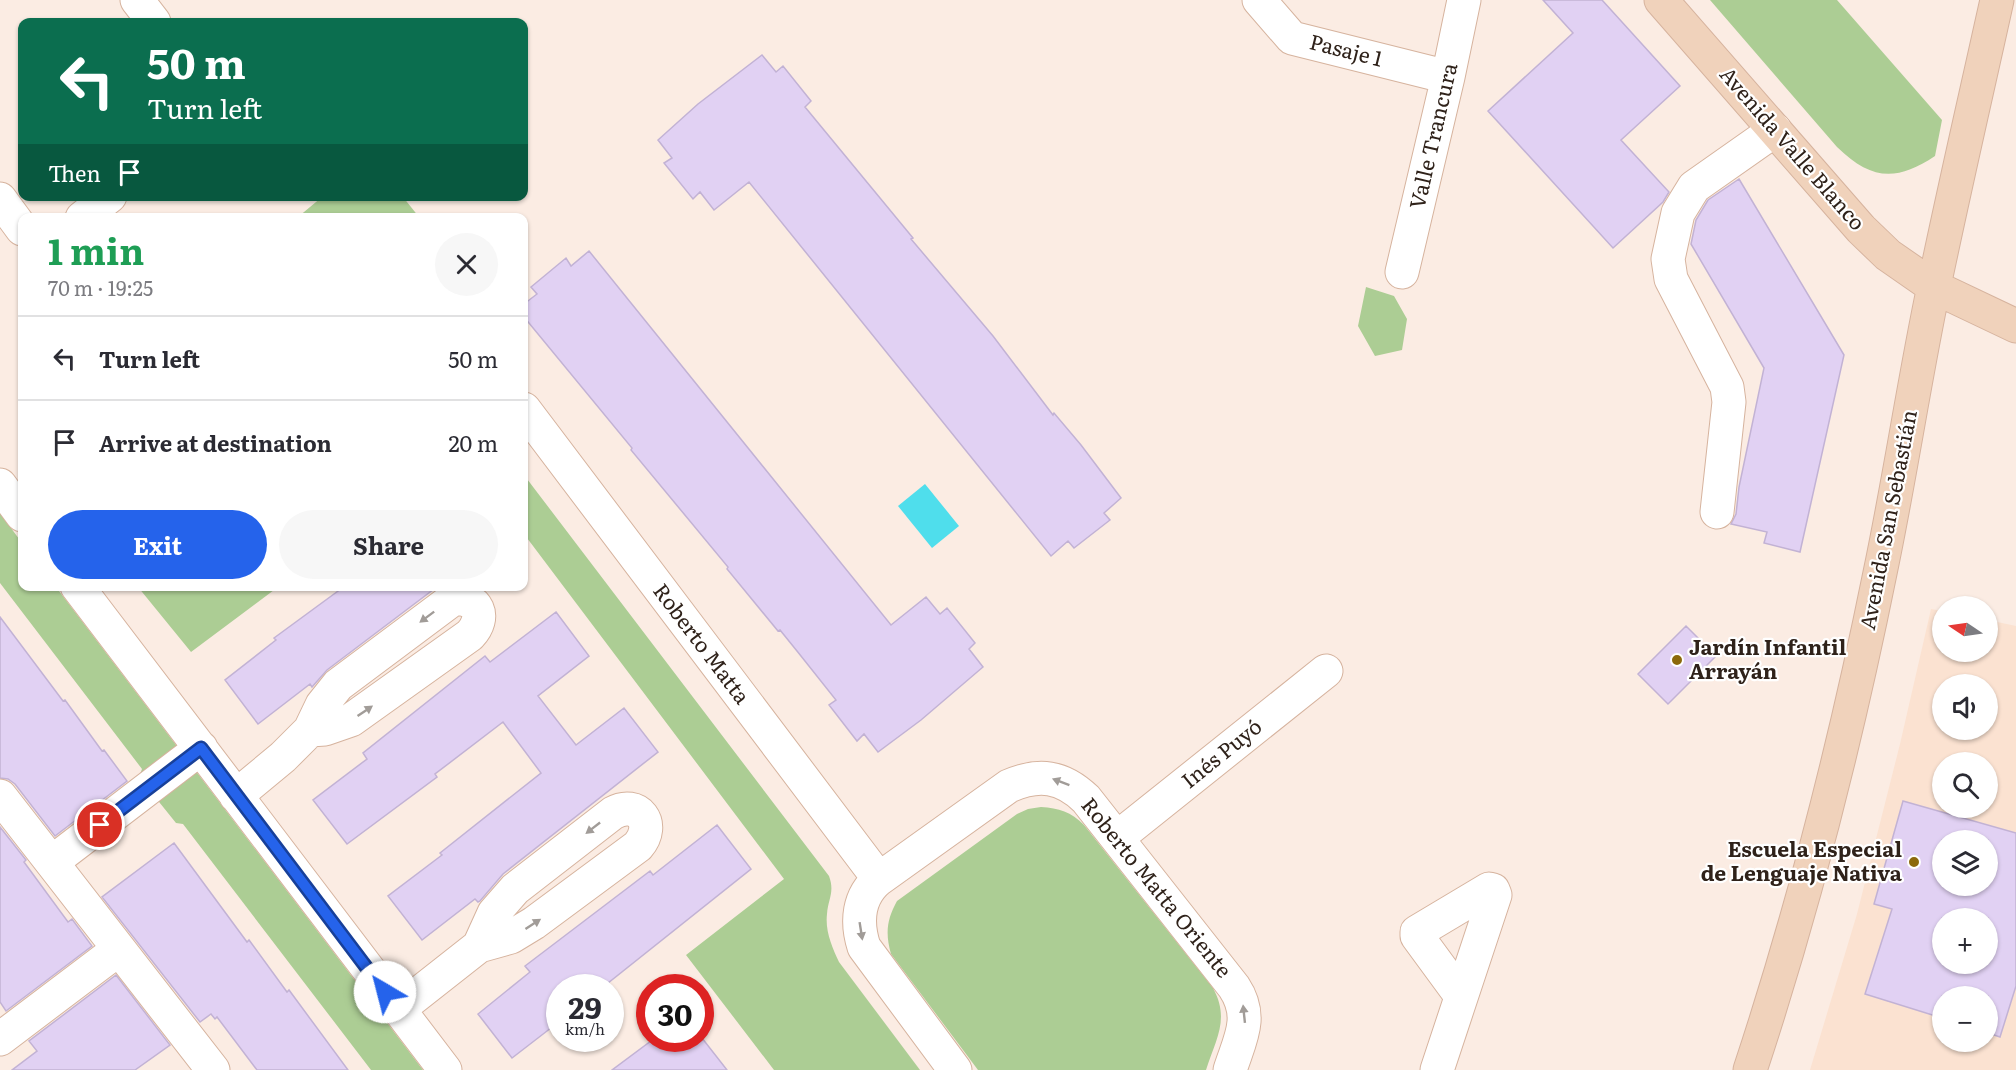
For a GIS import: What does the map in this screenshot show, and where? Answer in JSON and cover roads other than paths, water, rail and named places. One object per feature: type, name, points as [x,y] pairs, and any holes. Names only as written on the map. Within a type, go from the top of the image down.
[{"type":"main road","name":"Avenida Valle Blanco","points":[[1661,0],[1861,229],[1888,255],[1934,287],[2016,326]]},
{"type":"main road","name":"Avenida San Sebastián","points":[[1750,1070],[1800,912],[1851,706],[1880,573],[1934,287],[1997,0]]},
{"type":"street","points":[[137,0],[151,18]]},
{"type":"street","name":"Pasaje 1","points":[[1259,0],[1292,38],[1448,77]]},
{"type":"street","name":"Valle Trancura","points":[[1402,272],[1464,0]]},
{"type":"street","points":[[1717,512],[1728,402],[1727,387],[1671,279],[1668,259],[1678,213],[1694,187],[1775,130]]},
{"type":"street","points":[[0,199],[18,224]]},
{"type":"street","points":[[88,213],[104,201]]},
{"type":"street","name":"Roberto Matta","points":[[528,414],[879,879]]},
{"type":"street","points":[[0,485],[18,510]]},
{"type":"street","points":[[81,591],[445,1070]]},
{"type":"street","points":[[237,796],[283,757],[310,730],[322,705],[338,685],[453,599],[462,598],[470,601],[476,608],[479,617],[477,627],[470,635],[351,720],[325,729],[310,730]]},
{"type":"street","name":"Inés Puyó","points":[[1118,838],[1326,671]]},
{"type":"street","points":[[52,862],[201,748]]},
{"type":"street","name":"Roberto Matta Oriente","points":[[955,1070],[864,947],[859,921],[862,903],[870,886],[879,879],[1009,786],[1036,778],[1050,778],[1076,789],[1086,798],[1240,994],[1245,1023],[1230,1070]]},
{"type":"street","points":[[0,796],[213,1070]]},
{"type":"street","points":[[399,1009],[479,946],[511,937],[534,923],[638,846],[645,838],[647,827],[643,817],[628,808],[620,809],[515,889],[494,913],[479,946]]},
{"type":"street","points":[[0,1039],[119,949]]},
{"type":"street","points":[[1437,1070],[1461,996]]},
{"type":"water","points":[[925,484],[959,526],[932,548],[898,506]]},
{"type":"place","name":"Jardín Infantil Arrayán","points":[[1677,660]]},
{"type":"place","name":"Escuela Especial de Lenguaje Nativa","points":[[1914,862]]}]
